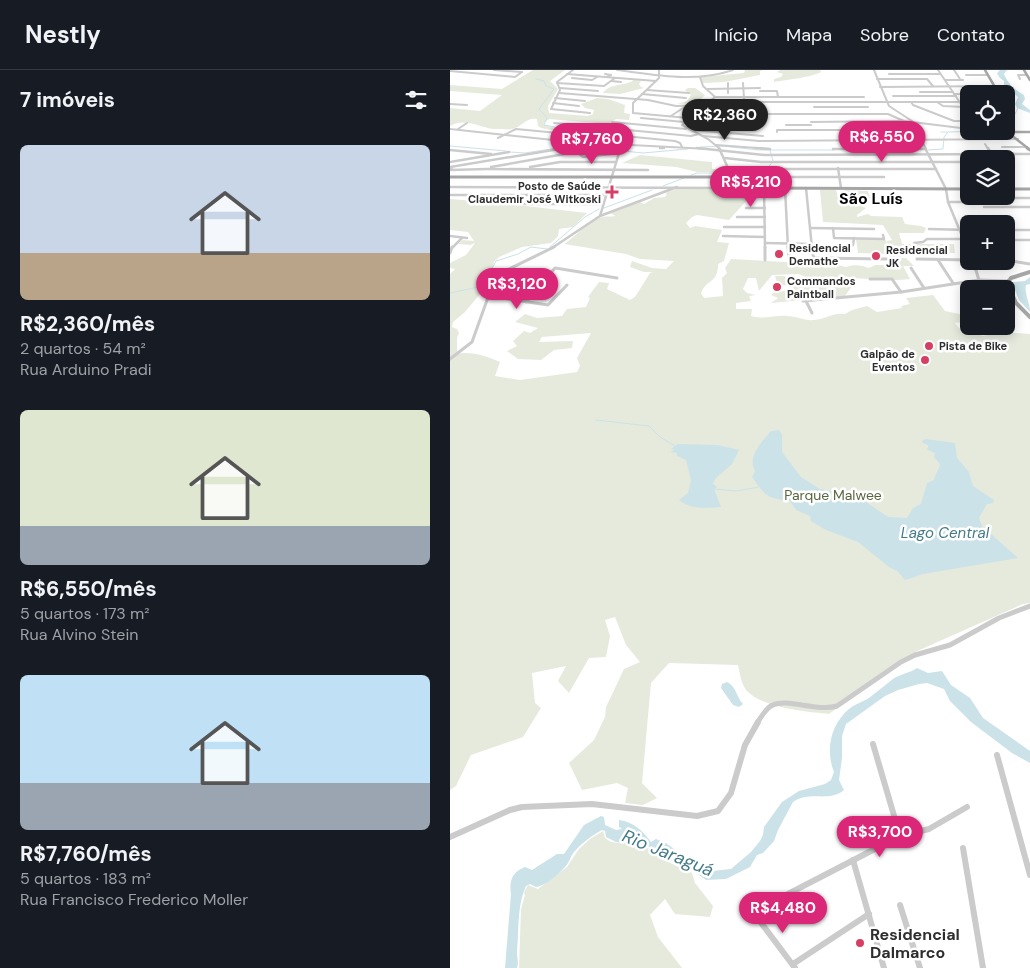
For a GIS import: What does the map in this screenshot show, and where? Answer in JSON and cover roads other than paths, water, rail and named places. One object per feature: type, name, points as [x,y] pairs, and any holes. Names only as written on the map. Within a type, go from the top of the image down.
[{"type":"main road","points":[[985,70],[994,85]]},
{"type":"main road","points":[[1027,73],[1030,80]]},
{"type":"main road","points":[[1015,131],[1030,132]]},
{"type":"main road","points":[[1015,137],[1030,150]]},
{"type":"main road","points":[[450,177],[732,177],[735,188],[960,189]]},
{"type":"main road","points":[[1015,189],[1030,189]]},
{"type":"main road","points":[[1010,280],[1030,272]]},
{"type":"main road","points":[[1015,300],[1030,317]]},
{"type":"street","points":[[452,71],[515,77],[522,72],[494,70]]},
{"type":"street","points":[[557,83],[572,70]]},
{"type":"street","points":[[617,70],[700,77],[733,70]]},
{"type":"street","points":[[659,70],[659,78],[633,103],[633,113],[688,118]]},
{"type":"street","points":[[874,70],[889,107],[912,121],[946,189],[948,202],[959,230],[929,229]]},
{"type":"street","points":[[900,70],[902,74]]},
{"type":"street","points":[[938,70],[959,102]]},
{"type":"street","points":[[945,80],[961,78],[954,70]]},
{"type":"street","points":[[1020,79],[1018,75],[1027,73]]},
{"type":"street","points":[[568,74],[656,81]]},
{"type":"street","points":[[605,74],[611,74],[607,77]]},
{"type":"street","points":[[889,74],[940,74]]},
{"type":"street","points":[[572,78],[592,80],[597,75]]},
{"type":"street","points":[[966,75],[988,75]]},
{"type":"street","points":[[598,81],[602,77]]},
{"type":"street","points":[[700,77],[706,89],[715,97],[864,96],[871,114]]},
{"type":"street","points":[[557,83],[604,86],[615,78]]},
{"type":"street","points":[[877,79],[928,80],[933,86]]},
{"type":"street","points":[[945,80],[955,80]]},
{"type":"street","points":[[604,81],[621,82]]},
{"type":"street","points":[[557,83],[560,88],[559,93],[551,109],[590,113]]},
{"type":"street","points":[[728,83],[728,93]]},
{"type":"street","points":[[743,83],[744,102]]},
{"type":"street","points":[[760,83],[761,97]]},
{"type":"street","points":[[880,87],[960,86]]},
{"type":"street","points":[[560,88],[598,91]]},
{"type":"street","points":[[706,89],[743,88],[777,91],[778,97]]},
{"type":"street","points":[[648,90],[689,93]]},
{"type":"street","points":[[671,102],[679,92]]},
{"type":"street","points":[[920,92],[954,94]]},
{"type":"street","points":[[559,93],[706,108],[706,105],[715,97]]},
{"type":"street","points":[[642,94],[686,98]]},
{"type":"street","points":[[893,96],[960,94]]},
{"type":"street","points":[[829,97],[832,107]]},
{"type":"street","points":[[555,98],[585,101]]},
{"type":"street","points":[[721,102],[959,102]]},
{"type":"street","points":[[911,102],[913,105],[951,120],[960,120]]},
{"type":"street","points":[[937,102],[943,106],[960,109]]},
{"type":"street","points":[[450,104],[467,106]]},
{"type":"street","points":[[553,104],[579,106]]},
{"type":"street","points":[[671,116],[686,106]]},
{"type":"street","points":[[684,122],[700,107]]},
{"type":"street","points":[[814,107],[868,107]]},
{"type":"street","points":[[762,120],[762,114],[890,114],[904,122]]},
{"type":"street","points":[[810,114],[812,130]]},
{"type":"street","points":[[641,118],[684,122]]},
{"type":"street","points":[[786,125],[912,121],[960,128]]},
{"type":"street","points":[[554,122],[690,136],[699,134]]},
{"type":"street","points":[[612,122],[763,136]]},
{"type":"street","points":[[684,122],[683,126],[703,136],[721,150],[732,177],[884,177]]},
{"type":"street","points":[[777,132],[777,130],[840,131],[837,122]]},
{"type":"street","points":[[853,122],[856,132]]},
{"type":"street","points":[[458,130],[467,123]]},
{"type":"street","points":[[621,146],[629,123]]},
{"type":"street","points":[[950,126],[952,130]]},
{"type":"street","points":[[450,129],[621,146],[682,147],[772,155],[960,154]]},
{"type":"street","points":[[498,138],[516,129],[579,136],[604,134],[624,136],[677,142],[682,147]]},
{"type":"street","points":[[703,136],[759,141],[1018,139]]},
{"type":"street","points":[[831,139],[841,177],[841,188]]},
{"type":"street","points":[[562,144],[578,142]]},
{"type":"street","points":[[985,144],[989,150]]},
{"type":"street","points":[[717,146],[770,149]]},
{"type":"street","points":[[451,168],[570,147]]},
{"type":"street","points":[[1002,147],[1027,147]]},
{"type":"street","points":[[451,168],[478,170],[593,149]]},
{"type":"street","points":[[834,150],[926,149]]},
{"type":"street","points":[[450,150],[493,155]]},
{"type":"street","points":[[548,150],[554,156]]},
{"type":"street","points":[[450,162],[509,152]]},
{"type":"street","points":[[576,152],[583,157],[619,153],[600,216]]},
{"type":"street","points":[[1015,154],[1030,154]]},
{"type":"street","points":[[725,158],[772,162],[960,162]]},
{"type":"street","points":[[519,170],[556,162],[616,162]]},
{"type":"street","points":[[490,168],[519,170],[648,170]]},
{"type":"street","points":[[769,169],[936,169]]},
{"type":"street","points":[[526,177],[530,170]]},
{"type":"street","points":[[547,187],[552,177]]},
{"type":"street","points":[[450,187],[735,188]]},
{"type":"street","points":[[507,195],[512,187]]},
{"type":"street","points":[[450,359],[472,342],[491,289],[509,268],[547,252],[600,216],[676,187]]},
{"type":"street","points":[[788,187],[790,257]]},
{"type":"street","points":[[764,188],[765,260]]},
{"type":"street","points":[[806,188],[814,260],[887,259]]},
{"type":"street","points":[[450,195],[606,195]]},
{"type":"street","points":[[948,202],[973,202],[981,198],[1030,198]]},
{"type":"street","points":[[508,204],[603,204]]},
{"type":"street","points":[[984,206],[1030,207]]},
{"type":"street","points":[[746,208],[765,208]]},
{"type":"street","points":[[737,217],[765,217]]},
{"type":"street","points":[[724,227],[765,227]]},
{"type":"street","points":[[811,228],[874,228]]},
{"type":"street","points":[[833,228],[834,238],[883,237]]},
{"type":"street","points":[[1015,230],[1030,230]]},
{"type":"street","points":[[450,236],[467,238]]},
{"type":"street","points":[[723,236],[765,237]]},
{"type":"street","points":[[450,252],[453,245],[462,238]]},
{"type":"street","points":[[765,243],[847,247],[853,245],[854,238]]},
{"type":"street","points":[[914,243],[925,240],[960,239]]},
{"type":"street","points":[[1015,240],[1030,240]]},
{"type":"street","points":[[917,259],[960,260]]},
{"type":"street","points":[[938,260],[953,283]]},
{"type":"street","points":[[1015,260],[1021,260],[1030,264]]},
{"type":"street","points":[[526,302],[545,282],[551,270],[558,268],[617,278]]},
{"type":"street","points":[[911,268],[924,288]]},
{"type":"street","points":[[975,270],[979,280]]},
{"type":"street","points":[[503,298],[528,274]]},
{"type":"street","points":[[870,279],[892,279],[901,292]]},
{"type":"street","points":[[812,313],[804,301],[901,292],[960,282]]},
{"type":"street","points":[[490,296],[548,305],[567,285]]},
{"type":"street","points":[[450,838],[501,814],[522,807],[592,804],[697,816],[718,811],[731,793],[745,745],[755,725],[771,705],[779,703],[827,709],[837,706],[901,662],[915,655],[950,645],[999,618],[1030,606]]},
{"type":"street","points":[[873,744],[900,836]]},
{"type":"street","points":[[997,755],[1029,864],[1030,875]]},
{"type":"street","points":[[869,914],[794,966],[753,912],[900,836],[929,829],[968,807]]},
{"type":"street","points":[[963,848],[983,968]]},
{"type":"street","points":[[853,860],[884,968]]},
{"type":"street","points":[[900,905],[920,968]]},
{"type":"water","points":[[1000,70],[1007,70],[1004,74],[1011,85],[1004,85],[1004,81],[997,73]]},
{"type":"water","points":[[1015,88],[1024,95],[1025,99],[1022,104],[1030,110],[1030,113],[1017,108],[1015,104],[1018,97],[1015,94]]},
{"type":"water","points":[[1030,277],[1030,284],[1026,285],[1026,295],[1030,312],[1019,300],[1015,290],[1015,282],[1025,281]]},
{"type":"water","name":"Lago Central","points":[[779,430],[782,435],[782,452],[801,477],[820,489],[857,496],[888,517],[907,518],[913,508],[921,504],[927,483],[934,480],[940,464],[934,457],[935,453],[926,449],[928,445],[922,441],[926,439],[955,443],[957,458],[969,472],[973,486],[994,500],[993,503],[987,504],[979,518],[982,526],[1018,558],[923,574],[905,580],[897,571],[889,567],[858,542],[826,530],[811,521],[810,516],[796,510],[790,501],[771,497],[760,488],[752,477],[755,471],[753,465],[754,455],[771,431]]},
{"type":"water","points":[[678,444],[718,445],[739,450],[732,464],[715,479],[713,484],[717,487],[714,489],[721,507],[694,507],[679,500],[688,493],[691,480],[686,460],[677,456],[677,453],[670,452],[675,450],[671,449]]},
{"type":"water","name":"Rio Jaraguá","points":[[917,668],[928,673],[942,671],[951,685],[970,698],[983,718],[1030,751],[1030,763],[1012,753],[971,722],[950,701],[944,689],[927,683],[898,690],[885,696],[846,724],[842,736],[839,780],[844,790],[832,796],[806,797],[793,802],[774,841],[763,853],[757,855],[750,867],[726,879],[706,880],[687,867],[667,859],[658,850],[642,844],[633,845],[616,842],[606,837],[605,831],[602,830],[580,846],[566,866],[551,880],[536,887],[530,884],[526,886],[520,909],[518,966],[517,968],[505,968],[511,885],[514,874],[525,867],[532,870],[557,854],[564,854],[584,825],[601,816],[604,817],[605,825],[616,830],[622,829],[619,827],[619,820],[634,825],[651,842],[656,839],[666,843],[685,857],[713,871],[731,869],[751,852],[760,841],[764,827],[782,802],[799,791],[825,784],[831,780],[834,772],[830,755],[831,738],[843,715],[851,707],[869,698],[893,679]]},
{"type":"water","points":[[727,682],[733,687],[743,704],[739,707],[733,705],[721,688],[722,684]]},
{"type":"waterway","points":[[536,79],[544,81],[546,86],[554,89],[539,109],[547,118],[544,125],[592,134]]},
{"type":"waterway","points":[[1015,114],[1018,108]]},
{"type":"waterway","points":[[941,132],[947,132]]},
{"type":"waterway","points":[[928,150],[943,149],[944,137],[948,132],[960,132]]},
{"type":"waterway","points":[[590,140],[593,136]]},
{"type":"waterway","points":[[450,146],[506,151]]},
{"type":"waterway","points":[[510,152],[525,153],[570,146],[591,148]]},
{"type":"waterway","points":[[700,147],[722,146],[770,150]]},
{"type":"waterway","points":[[595,148],[643,153],[688,149]]},
{"type":"waterway","points":[[733,173],[764,173],[773,161],[770,150]]},
{"type":"waterway","points":[[770,150],[834,150]]},
{"type":"waterway","points":[[691,175],[697,173],[728,173]]},
{"type":"waterway","points":[[663,186],[684,178]]},
{"type":"waterway","points":[[604,208],[652,190]]},
{"type":"waterway","points":[[550,247],[585,217],[599,209]]},
{"type":"waterway","points":[[450,293],[483,286],[496,261],[518,254],[531,247],[547,249]]},
{"type":"waterway","points":[[596,420],[649,426],[660,437],[675,446]]},
{"type":"waterway","points":[[714,489],[736,491],[759,487]]},
{"type":"place","name":"Posto de Saúde Claudemir José Witkoski","points":[[612,192]]},
{"type":"place","name":"Residencial Demathe","points":[[779,254]]},
{"type":"place","name":"Residencial JK","points":[[876,256]]},
{"type":"place","name":"Commandos Paintball","points":[[777,287]]},
{"type":"place","name":"Pista de Bike","points":[[929,346]]},
{"type":"place","name":"Galpão de Eventos","points":[[925,360]]},
{"type":"place","name":"Residencial Dalmarco","points":[[860,943]]},
{"type":"district","name":"São Luís","points":[[871,198]]},
{"type":"park label","name":"Parque Malwee","points":[[833,495]]}]
